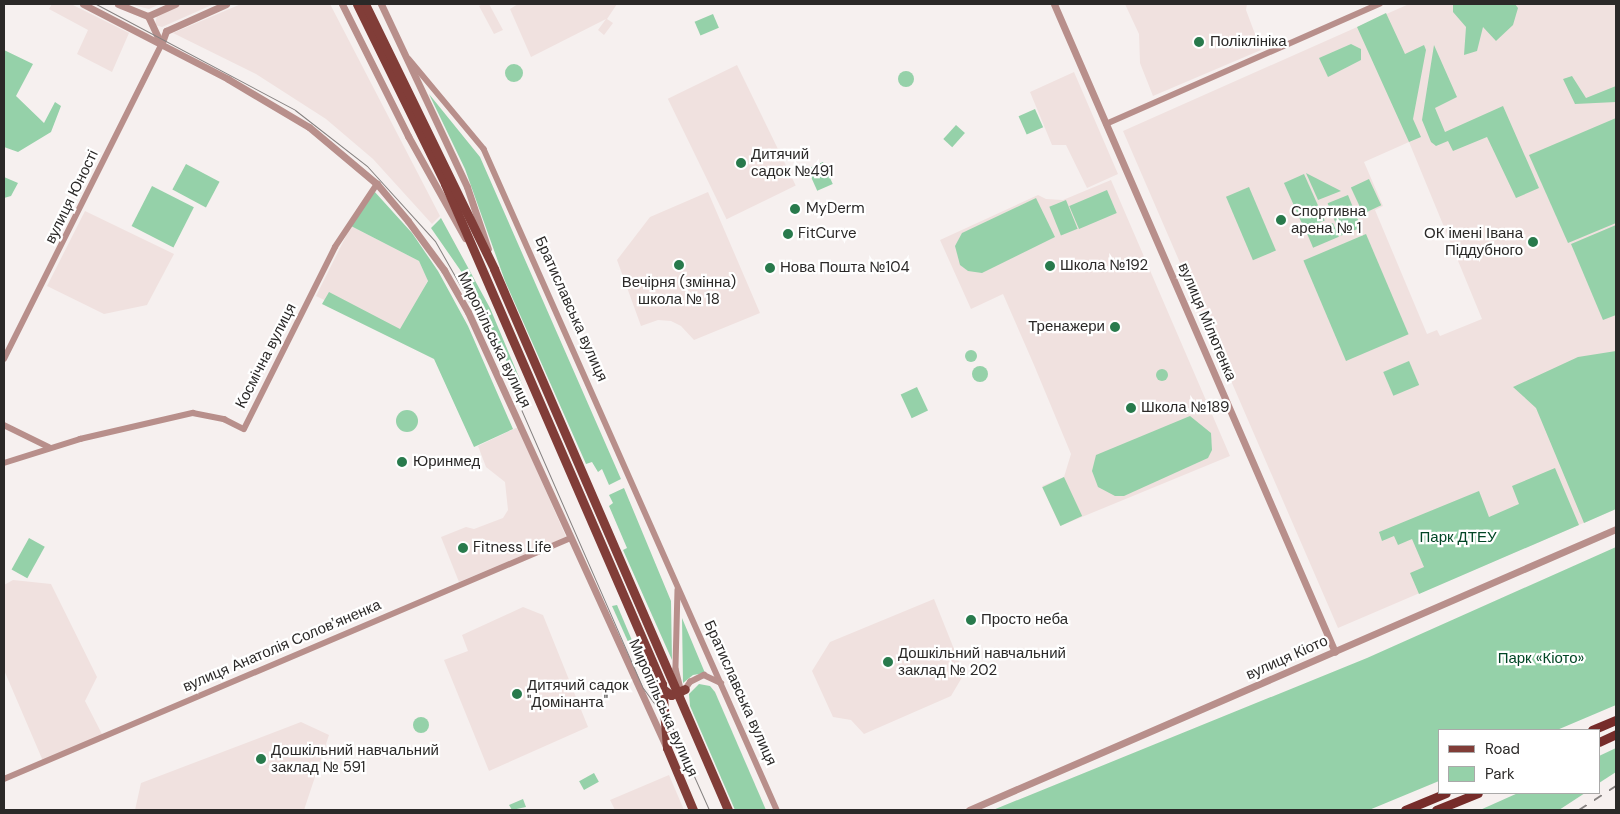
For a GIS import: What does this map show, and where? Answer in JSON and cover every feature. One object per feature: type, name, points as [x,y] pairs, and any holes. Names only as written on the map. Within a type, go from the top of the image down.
[{"type":"highway","points":[[1594,729],[1616,720]]},
{"type":"highway","points":[[1600,742],[1616,734]]},
{"type":"highway","points":[[1404,810],[1444,794]]},
{"type":"highway","points":[[1436,810],[1476,794]]},
{"type":"main road","name":"Братиславська вулиця","points":[[356,4],[407,97],[493,266],[682,693],[728,810]]},
{"type":"main road","name":"Братиславська вулиця","points":[[365,4],[486,274],[663,689],[667,748]]},
{"type":"main road","points":[[663,689],[671,694],[682,693]]},
{"type":"main road","name":"Миропільська вулиця","points":[[667,748],[693,810]]},
{"type":"street","name":"Миропільська вулиця","points":[[83,4],[228,79],[309,127],[377,184],[427,245],[457,291],[667,748]]},
{"type":"street","points":[[118,4],[148,16],[161,44]]},
{"type":"street","points":[[148,16],[175,4]]},
{"type":"street","points":[[161,44],[166,31],[226,4]]},
{"type":"street","name":"Братиславська вулиця","points":[[342,4],[412,144],[486,274]]},
{"type":"street","name":"Братиславська вулиця","points":[[381,4],[409,59],[467,187],[493,266]]},
{"type":"street","name":"вулиця Мілютенка","points":[[1054,4],[1335,652]]},
{"type":"street","points":[[1106,124],[1380,4]]},
{"type":"street","name":"вулиця Юності","points":[[4,359],[161,44]]},
{"type":"street","name":"Братиславська вулиця","points":[[409,59],[484,149],[777,810]]},
{"type":"street","name":"Космічна вулиця","points":[[4,463],[49,447],[193,413],[224,419],[244,429],[348,223],[377,184]]},
{"type":"street","points":[[4,426],[49,447]]},
{"type":"street","name":"вулиця Кіото","points":[[969,810],[1616,529]]},
{"type":"street","name":"вулиця Анатолія Соловʼяненка","points":[[4,779],[570,538]]},
{"type":"street","name":"Братиславська вулиця","points":[[678,588],[676,669],[682,693]]},
{"type":"street","points":[[682,693],[690,682],[704,676],[721,684]]},
{"type":"shaded area","points":[[52,4],[71,4],[129,33],[112,72],[77,54],[88,30],[49,9]]},
{"type":"shaded area","points":[[129,4],[160,4],[149,9]]},
{"type":"shaded area","points":[[182,4],[214,4],[162,27],[155,25],[157,15]]},
{"type":"shaded area","points":[[241,4],[330,4],[440,216],[432,224],[373,159],[326,119],[256,74],[173,33]]},
{"type":"shaded area","points":[[489,4],[503,30],[494,34],[479,6]]},
{"type":"shaded area","points":[[518,4],[617,4],[607,19],[613,23],[604,35],[598,30],[606,19],[531,57],[510,9]]},
{"type":"shaded area","name":"Поліклініка","points":[[1125,4],[1247,4],[1246,10],[1261,50],[1153,96],[1140,63],[1139,34]]},
{"type":"shaded area","points":[[1409,4],[1616,4],[1616,509],[1338,628],[1123,131]],"holes":[[[1409,142],[1482,319],[1440,336],[1437,330],[1427,334],[1375,210],[1383,206],[1364,162]]]},
{"type":"shaded area","name":"Дитячий садок №491","points":[[737,65],[796,185],[727,219],[668,99]]},
{"type":"shaded area","points":[[1074,72],[1118,174],[1087,188],[1066,145],[1052,145],[1030,92]]},
{"type":"shaded area","points":[[1111,180],[1230,456],[1060,526],[1042,486],[1064,477],[1071,454],[1034,365],[1003,294],[971,309],[940,240],[1038,195],[1046,199],[1063,200]]},
{"type":"shaded area","name":"Вечірня (змінна) школа № 18","points":[[708,192],[760,313],[694,340],[681,326],[671,321],[658,320],[641,326],[617,260],[650,217]]},
{"type":"shaded area","points":[[85,211],[174,254],[147,305],[104,314],[47,286]]},
{"type":"shaded area","points":[[351,226],[419,261],[428,280],[400,336],[316,296]]},
{"type":"shaded area","points":[[518,427],[566,537],[459,582],[441,537],[466,527],[474,529],[503,518],[508,510],[505,482],[486,467],[478,446]]},
{"type":"shaded area","points":[[13,580],[51,584],[97,677],[85,701],[103,736],[43,761],[4,670],[4,585]]},
{"type":"shaded area","name":"Дошкільний навчальний заклад № 202","points":[[934,599],[964,674],[951,696],[864,734],[851,720],[833,717],[812,671],[830,642]]},
{"type":"shaded area","name":"Дитячий садок \"Домінанта\"","points":[[523,607],[543,615],[588,727],[489,771],[444,660],[468,651],[462,635]]},
{"type":"shaded area","name":"Дошкільний навчальний заклад № 591","points":[[301,722],[329,735],[304,810],[135,810],[141,783]]},
{"type":"shaded area","points":[[669,775],[684,810],[615,810],[610,800]]},
{"type":"green space","points":[[1453,4],[1515,4],[1518,8],[1513,25],[1496,41],[1483,27],[1477,51],[1464,55],[1466,27],[1453,12]]},
{"type":"green space","points":[[1386,13],[1405,54],[1424,45],[1426,50],[1413,119],[1421,137],[1409,142],[1357,27]]},
{"type":"green space","points":[[713,14],[719,28],[700,36],[695,22]]},
{"type":"green space","points":[[1351,44],[1361,49],[1361,60],[1328,77],[1319,58]]},
{"type":"green space","points":[[1434,45],[1457,97],[1435,108],[1445,132],[1503,106],[1539,188],[1516,198],[1487,137],[1453,151],[1448,141],[1436,146],[1431,142],[1422,120]]},
{"type":"green space","points":[[4,50],[33,64],[16,96],[44,123],[55,102],[61,106],[51,132],[18,152],[4,147]]},
{"type":"green space","points":[[514,64],[520,67],[523,73],[520,79],[514,82],[508,79],[505,73],[508,67]]},
{"type":"green space","points":[[903,71],[909,71],[914,76],[912,85],[903,87],[898,82],[898,76]]},
{"type":"green space","points":[[1572,76],[1586,98],[1616,86],[1616,102],[1575,104],[1563,79]]},
{"type":"green space","points":[[429,94],[480,157],[621,479],[609,485],[602,469],[598,472],[592,462],[586,464],[505,281],[465,169]]},
{"type":"green space","points":[[1035,109],[1043,127],[1027,135],[1019,116]]},
{"type":"green space","points":[[1616,118],[1616,223],[1568,243],[1529,155]]},
{"type":"green space","points":[[956,125],[965,133],[952,147],[943,139]]},
{"type":"green space","points":[[823,162],[833,184],[817,191],[807,169]]},
{"type":"green space","points":[[186,164],[220,182],[206,207],[172,190]]},
{"type":"green space","points":[[1306,173],[1341,191],[1318,200]]},
{"type":"green space","points":[[1304,174],[1325,221],[1305,230],[1284,183]]},
{"type":"green space","points":[[4,177],[18,183],[11,196],[4,198]]},
{"type":"green space","points":[[1369,179],[1381,205],[1363,214],[1351,187]]},
{"type":"green space","points":[[152,186],[194,207],[173,247],[132,226]]},
{"type":"green space","points":[[1249,187],[1276,251],[1253,260],[1226,197]]},
{"type":"green space","points":[[1107,190],[1117,213],[1079,229],[1069,206]]},
{"type":"green space","points":[[374,191],[412,233],[438,271],[468,326],[513,429],[474,447],[434,359],[322,304],[329,292],[400,329],[428,281],[419,261],[351,226]]},
{"type":"green space","points":[[1348,195],[1361,227],[1341,236],[1328,203]]},
{"type":"green space","points":[[1036,198],[1055,237],[982,273],[968,271],[960,265],[955,246],[962,233]]},
{"type":"green space","points":[[1066,200],[1078,229],[1061,235],[1049,207]]},
{"type":"green space","points":[[441,218],[490,308],[524,389],[520,390],[472,287],[431,228]]},
{"type":"green space","points":[[1333,223],[1339,237],[1313,248],[1307,234]]},
{"type":"green space","points":[[1616,225],[1616,315],[1603,320],[1571,244]]},
{"type":"green space","points":[[1366,234],[1409,334],[1346,361],[1303,261]]},
{"type":"green space","points":[[969,350],[973,350],[977,356],[973,362],[969,362],[965,358],[965,354]]},
{"type":"green space","points":[[1616,351],[1616,509],[1584,523],[1536,408],[1513,387],[1578,357]]},
{"type":"green space","points":[[1409,361],[1419,385],[1393,396],[1383,372]]},
{"type":"green space","points":[[977,366],[983,366],[988,371],[986,380],[977,382],[972,377],[972,371]]},
{"type":"green space","points":[[1160,369],[1164,369],[1168,375],[1164,381],[1160,381],[1156,377],[1156,373]]},
{"type":"green space","points":[[917,387],[928,411],[912,418],[901,395]]},
{"type":"green space","points":[[407,410],[417,417],[418,421],[411,431],[407,432],[397,425],[396,421],[403,411]]},
{"type":"green space","points":[[1190,416],[1211,433],[1212,450],[1208,458],[1124,496],[1115,496],[1098,487],[1092,471],[1096,455]]},
{"type":"green space","name":"Парк ДТЕУ","points":[[1555,468],[1579,525],[1419,594],[1410,573],[1424,567],[1412,539],[1398,545],[1394,536],[1382,541],[1379,532],[1479,491],[1489,517],[1519,504],[1512,486]]},
{"type":"green space","points":[[1064,477],[1082,516],[1060,526],[1042,487]]},
{"type":"green space","points":[[624,488],[671,601],[672,660],[623,550],[627,548],[609,506],[613,503],[609,495]]},
{"type":"green space","points":[[29,538],[45,547],[27,578],[12,569]]},
{"type":"green space","name":"Парк «Кіото»","points":[[1616,547],[1616,705],[1559,729],[1438,729],[1438,781],[1369,810],[993,810],[1367,658]]},
{"type":"green space","points":[[617,605],[648,678],[651,693],[612,606]]},
{"type":"green space","points":[[682,618],[705,673],[693,675],[683,683]]},
{"type":"green space","points":[[699,684],[710,686],[715,692],[766,810],[735,810],[690,706],[689,694]]},
{"type":"green space","points":[[421,717],[427,719],[429,725],[427,731],[421,733],[415,731],[413,725],[415,719]]},
{"type":"green space","points":[[1616,748],[1616,772],[1600,782],[1600,756]]},
{"type":"green space","points":[[594,773],[599,782],[584,790],[579,781]]},
{"type":"green space","points":[[1516,794],[1583,794],[1559,810],[1480,810]]},
{"type":"green space","points":[[523,799],[526,807],[512,810],[509,805]]},
{"type":"tram line","points":[[96,4],[295,110],[367,166],[435,241],[489,336],[643,688],[673,729],[709,810]]},
{"type":"railway","points":[[1579,810],[1616,786]]},
{"type":"place","name":"Поліклініка","points":[[1199,42]]},
{"type":"place","name":"Дитячий садок №491","points":[[741,163]]},
{"type":"place","name":"MyDerm","points":[[795,209]]},
{"type":"place","name":"Спортивна арена № 1","points":[[1281,220]]},
{"type":"place","name":"FitCurve","points":[[788,234]]},
{"type":"place","name":"ОК імені Івана Піддубного","points":[[1533,242]]},
{"type":"place","name":"Вечірня (змінна) школа № 18","points":[[679,265]]},
{"type":"place","name":"Школа №192","points":[[1050,266]]},
{"type":"place","name":"Нова Пошта №104","points":[[770,268]]},
{"type":"place","name":"Тренажери","points":[[1115,327]]},
{"type":"place","name":"Школа №189","points":[[1131,408]]},
{"type":"place","name":"Юринмед","points":[[402,462]]},
{"type":"place","name":"Fitness Life","points":[[463,548]]},
{"type":"place","name":"Просто неба","points":[[971,620]]},
{"type":"place","name":"Дошкільний навчальний заклад № 202","points":[[888,662]]},
{"type":"place","name":"Дитячий садок \"Домінанта\"","points":[[517,694]]},
{"type":"place","name":"Дошкільний навчальний заклад № 591","points":[[261,759]]}]
